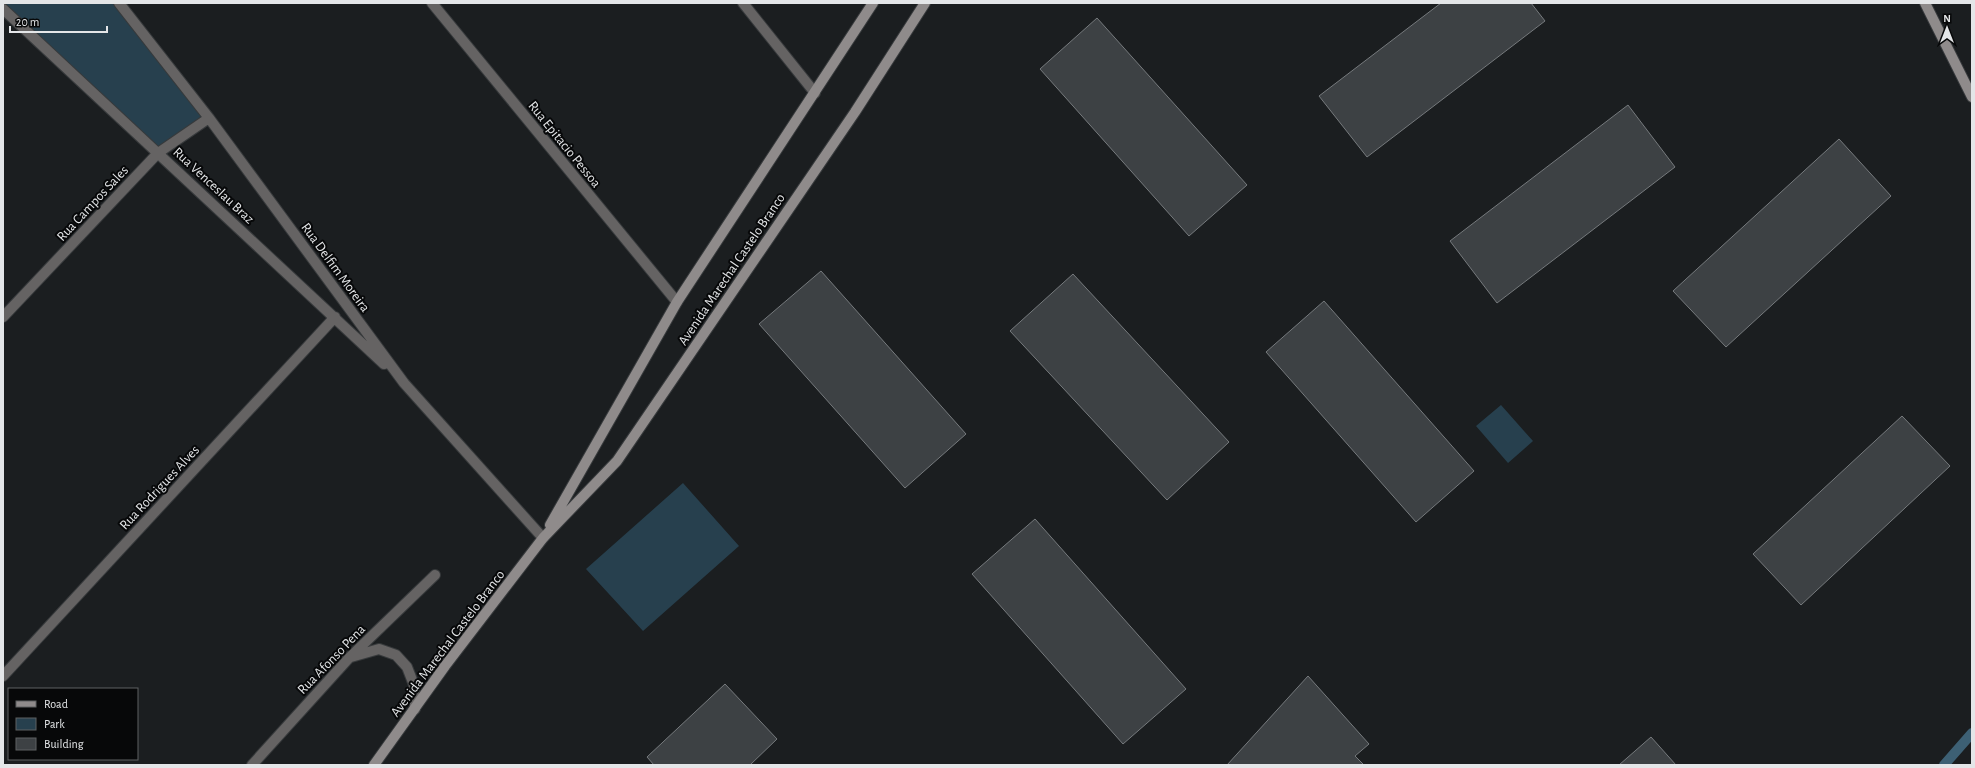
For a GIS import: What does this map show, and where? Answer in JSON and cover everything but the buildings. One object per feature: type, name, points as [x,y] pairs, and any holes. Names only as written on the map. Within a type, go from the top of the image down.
[{"type":"street","name":"Rua Delfim Moreira","points":[[119,3],[209,118],[404,383],[543,538]]},
{"type":"street","name":"Rua Epitacio Pessoa","points":[[432,3],[677,302]]},
{"type":"street","points":[[743,3],[814,93]]},
{"type":"street","name":"Avenida Marechal Castelo Branco","points":[[543,538],[677,302],[873,3]]},
{"type":"street","name":"Avenida Marechal Castelo Branco","points":[[374,765],[414,709],[543,538],[617,461],[855,112],[925,3]]},
{"type":"street","points":[[1925,3],[1972,97]]},
{"type":"street","name":"Rua Venceslau Braz","points":[[3,9],[335,317],[404,383]]},
{"type":"street","name":"Rua Campos Sales","points":[[3,317],[158,153],[209,118]]},
{"type":"street","name":"Rua Rodrigues Alves","points":[[3,676],[335,317]]},
{"type":"street","name":"Rua Afonso Pena","points":[[252,765],[349,658],[435,575]]},
{"type":"street","points":[[349,658],[379,649],[396,655],[407,667],[414,685],[414,709]]},
{"type":"green space","points":[[3,3],[117,3],[208,117],[158,151],[3,8]]},
{"type":"green space","points":[[1501,405],[1533,441],[1508,463],[1476,426]]},
{"type":"green space","points":[[683,483],[739,546],[643,631],[586,569]]},
{"type":"waterway","points":[[1944,765],[1972,733]]}]
